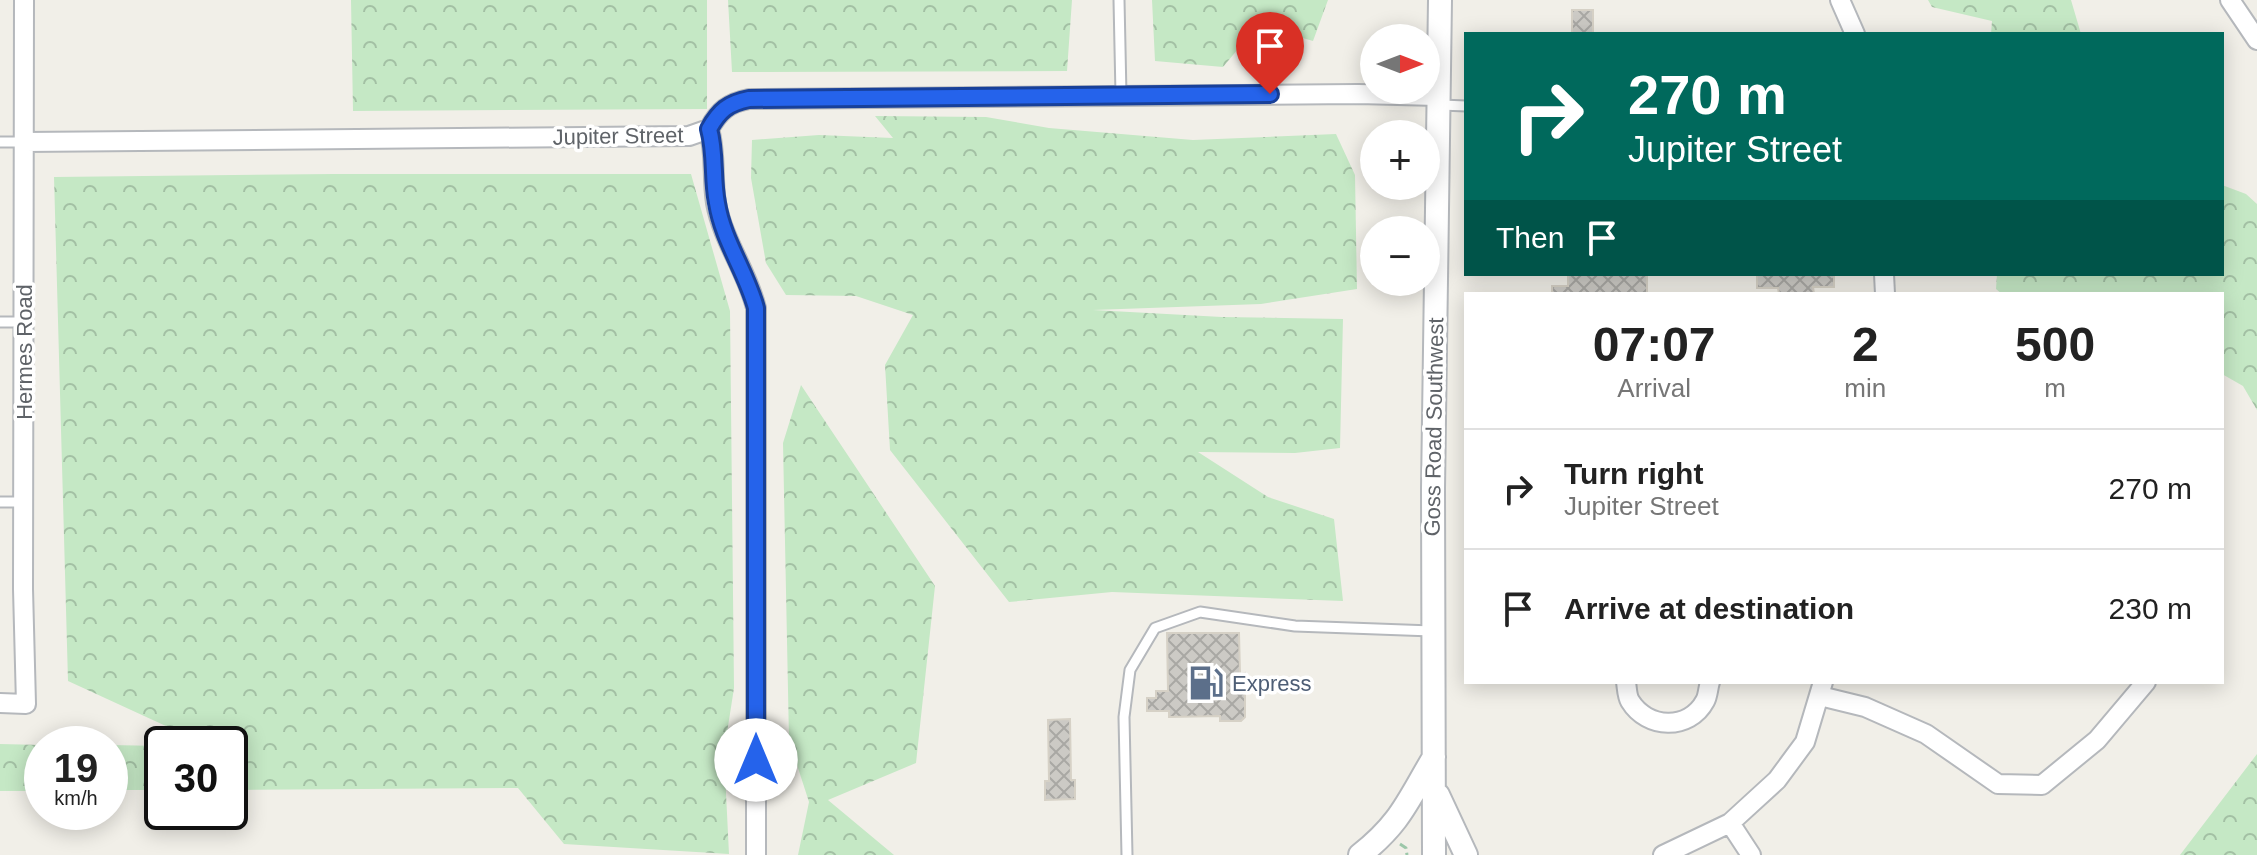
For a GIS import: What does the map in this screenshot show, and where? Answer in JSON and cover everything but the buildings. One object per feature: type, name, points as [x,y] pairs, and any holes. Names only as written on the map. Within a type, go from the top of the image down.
[{"type":"street","name":"Hermes Road","points":[[0,703],[26,704],[23,502],[24,0]]},
{"type":"street","name":"Goss Road Southwest","points":[[1439,24],[1440,0]]},
{"type":"street","points":[[1840,0],[1854,32]]},
{"type":"street","points":[[2230,0],[2257,40]]},
{"type":"street","name":"Jupiter Street","points":[[25,142],[689,136],[709,129],[719,112],[734,102],[749,99],[1121,95],[1360,99]]},
{"type":"street","name":"Goss Road Southwest","points":[[1434,855],[1432,631],[1437,104]]},
{"type":"street","points":[[709,129],[715,148],[716,201],[724,233],[742,267],[756,308],[756,855]]},
{"type":"street","points":[[1626,684],[1629,699],[1655,723],[1677,723],[1693,716],[1705,701],[1709,684]]},
{"type":"street","points":[[1663,855],[1730,823],[1777,780],[1805,742],[1822,689],[1926,734],[1998,784],[2042,785],[2097,740],[2144,684]]},
{"type":"street","points":[[1360,855],[1385,834],[1407,807],[1434,756]]},
{"type":"street","points":[[1434,787],[1466,855]]},
{"type":"street","points":[[1730,823],[1751,855]]},
{"type":"lane","points":[[1119,0],[1121,95]]},
{"type":"lane","points":[[1440,101],[1464,106]]},
{"type":"lane","points":[[0,142],[25,142]]},
{"type":"lane","points":[[0,322],[24,322]]},
{"type":"lane","points":[[0,502],[23,502]]},
{"type":"lane","points":[[1127,855],[1124,717],[1130,670],[1155,628],[1200,612],[1295,626],[1432,631]]},
{"type":"path","points":[[1393,840],[1406,848],[1407,855]]},
{"type":"green space","points":[[351,0],[707,0],[707,109],[353,111]]},
{"type":"green space","points":[[728,0],[1072,0],[1067,71],[732,72]]},
{"type":"green space","points":[[1152,0],[1328,0],[1313,41],[1258,25],[1223,67],[1155,61]]},
{"type":"green space","points":[[1928,0],[2071,0],[2080,32],[1991,32],[1992,21],[1932,7]]},
{"type":"green space","points":[[875,116],[986,117],[1049,128],[1193,140],[1336,134],[1355,175],[1357,289],[1261,304],[1093,310],[1343,319],[1340,448],[1295,453],[1198,452],[1268,497],[1334,519],[1343,601],[1112,592],[1009,602],[890,450],[885,365],[913,315],[856,296],[786,295],[766,263],[751,178],[752,140],[819,135],[893,138]]},
{"type":"green space","points":[[691,174],[730,311],[734,688],[724,752],[729,854],[564,844],[518,788],[248,790],[248,726],[166,726],[68,681],[54,177]]},
{"type":"green space","points":[[2224,186],[2246,194],[2257,204],[2257,410],[2243,386],[2224,375],[2224,292],[2000,292],[1996,289],[1997,276],[2224,276]]},
{"type":"green space","points":[[801,385],[935,586],[916,763],[828,800],[894,855],[798,855],[809,802],[789,740],[783,443]]},
{"type":"green space","points":[[0,744],[24,745],[24,791],[0,791]]},
{"type":"green space","points":[[128,745],[144,746],[144,790],[128,790]]},
{"type":"green space","points":[[2257,754],[2257,855],[2180,855]]},
{"type":"place","name":"Express","points":[[1206,683]]},
{"type":"route","points":[[756,760],[756,308],[751,288],[724,233],[716,201],[715,148],[709,129],[719,112],[734,102],[749,99],[1270,94]]}]
